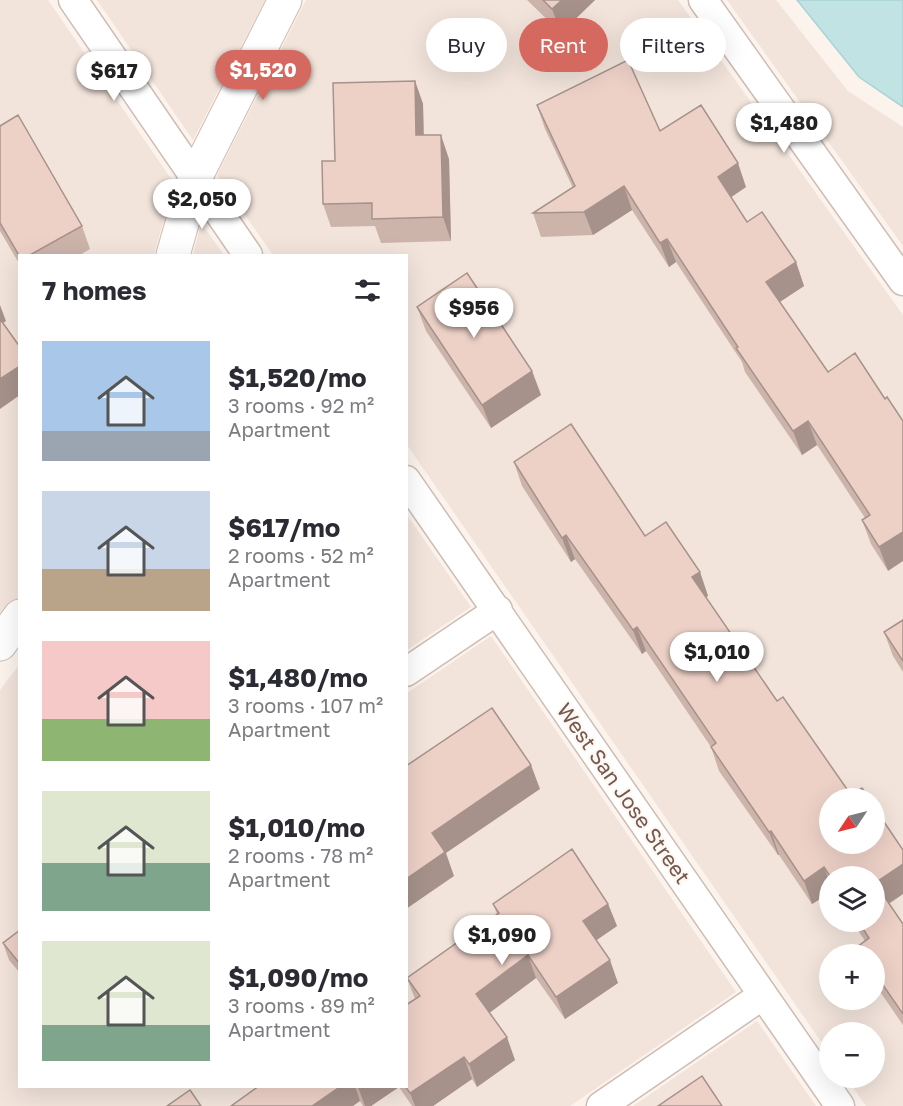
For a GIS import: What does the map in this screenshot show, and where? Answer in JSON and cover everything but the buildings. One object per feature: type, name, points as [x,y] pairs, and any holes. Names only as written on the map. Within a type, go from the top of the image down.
[{"type":"street","points":[[73,0],[247,254]]},
{"type":"street","points":[[173,254],[195,178],[285,0]]},
{"type":"street","points":[[703,0],[903,280]]},
{"type":"street","name":"West San Jose Street","points":[[408,483],[840,1106]]},
{"type":"street","points":[[408,671],[498,610]]},
{"type":"street","points":[[0,645],[18,619]]},
{"type":"street","points":[[601,1106],[763,995]]},
{"type":"shaded area","points":[[0,0],[48,0],[174,183],[154,254],[18,254],[18,609],[0,632]]},
{"type":"shaded area","points":[[97,0],[265,0],[193,140]]},
{"type":"shaded area","points":[[306,0],[678,0],[691,18],[620,18],[620,72],[726,72],[726,67],[903,315],[903,1106],[866,1106],[854,1088],[885,1088],[885,1022],[819,1022],[819,1039],[408,446],[408,254],[272,254],[217,175]]},
{"type":"shaded area","points":[[727,0],[776,0],[848,91],[903,127],[903,246]]},
{"type":"shaded area","points":[[201,223],[223,254],[193,254]]},
{"type":"shaded area","points":[[408,516],[471,607],[408,649]]},
{"type":"shaded area","points":[[491,636],[736,992],[570,1106],[0,1106],[0,690],[18,666],[18,1088],[408,1088],[408,692]]},
{"type":"shaded area","points":[[757,1021],[816,1106],[633,1106]]},
{"type":"water","points":[[797,0],[903,0],[903,107],[859,77]]}]
